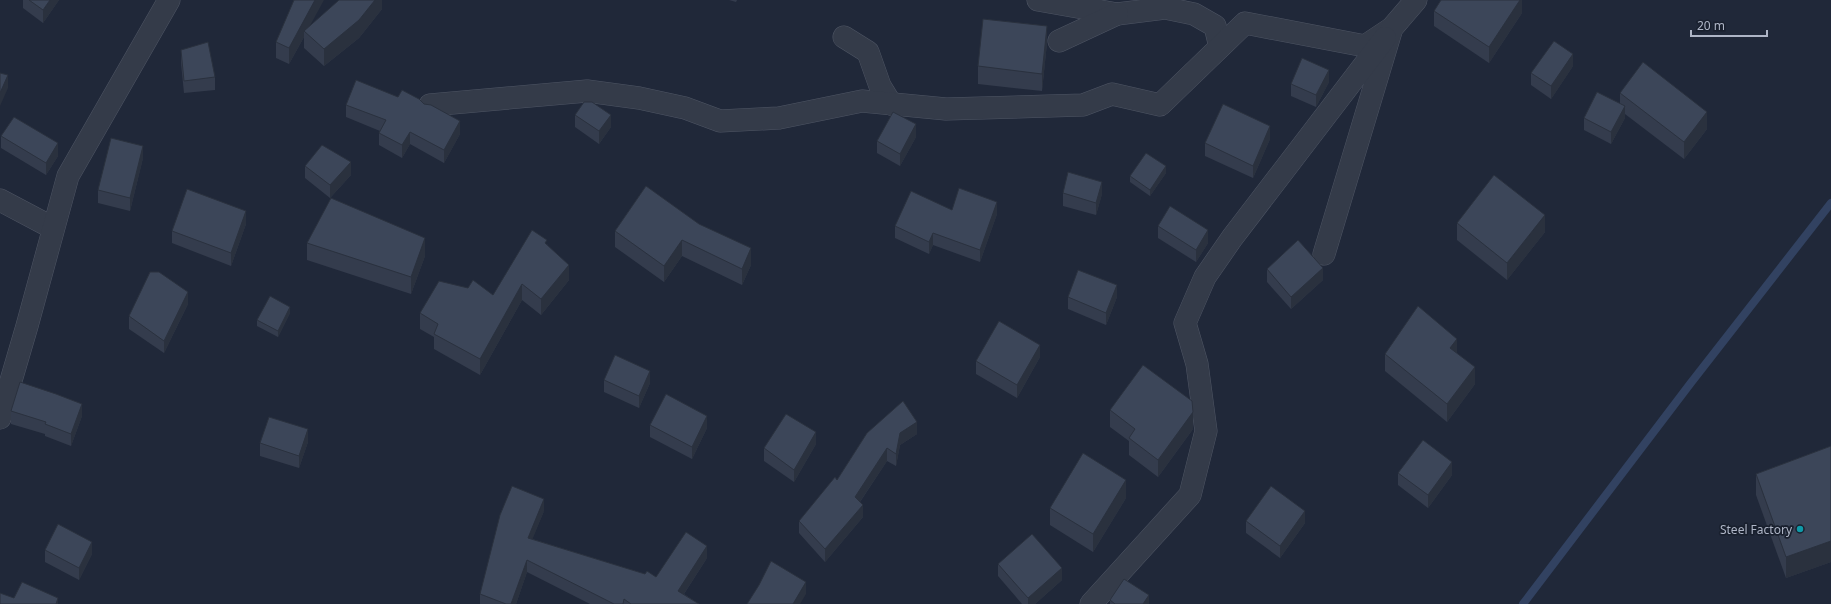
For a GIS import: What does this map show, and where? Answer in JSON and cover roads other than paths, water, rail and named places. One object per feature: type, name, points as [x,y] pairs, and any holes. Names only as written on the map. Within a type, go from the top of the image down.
[{"type":"street","points":[[0,418],[68,176],[169,0]]},
{"type":"street","points":[[1038,0],[1117,14],[1165,8],[1194,14],[1215,26],[1220,47]]},
{"type":"street","points":[[1091,604],[1190,495],[1206,431],[1197,364],[1185,323],[1205,277],[1232,238],[1392,28],[1416,0]]},
{"type":"street","points":[[1058,41],[1117,14]]},
{"type":"street","points":[[430,105],[587,91],[639,98],[678,107],[720,121],[779,118],[862,101],[946,109],[1083,105],[1112,94],[1160,105],[1245,23],[1365,46],[1392,28]]},
{"type":"street","points":[[1324,254],[1392,28]]},
{"type":"street","points":[[844,37],[868,52],[880,86],[891,104]]},
{"type":"street","points":[[0,200],[53,228]]},
{"type":"waterway","points":[[1523,604],[1690,384],[1831,203]]},
{"type":"place","name":"Steel Factory","points":[[1800,529]]}]
